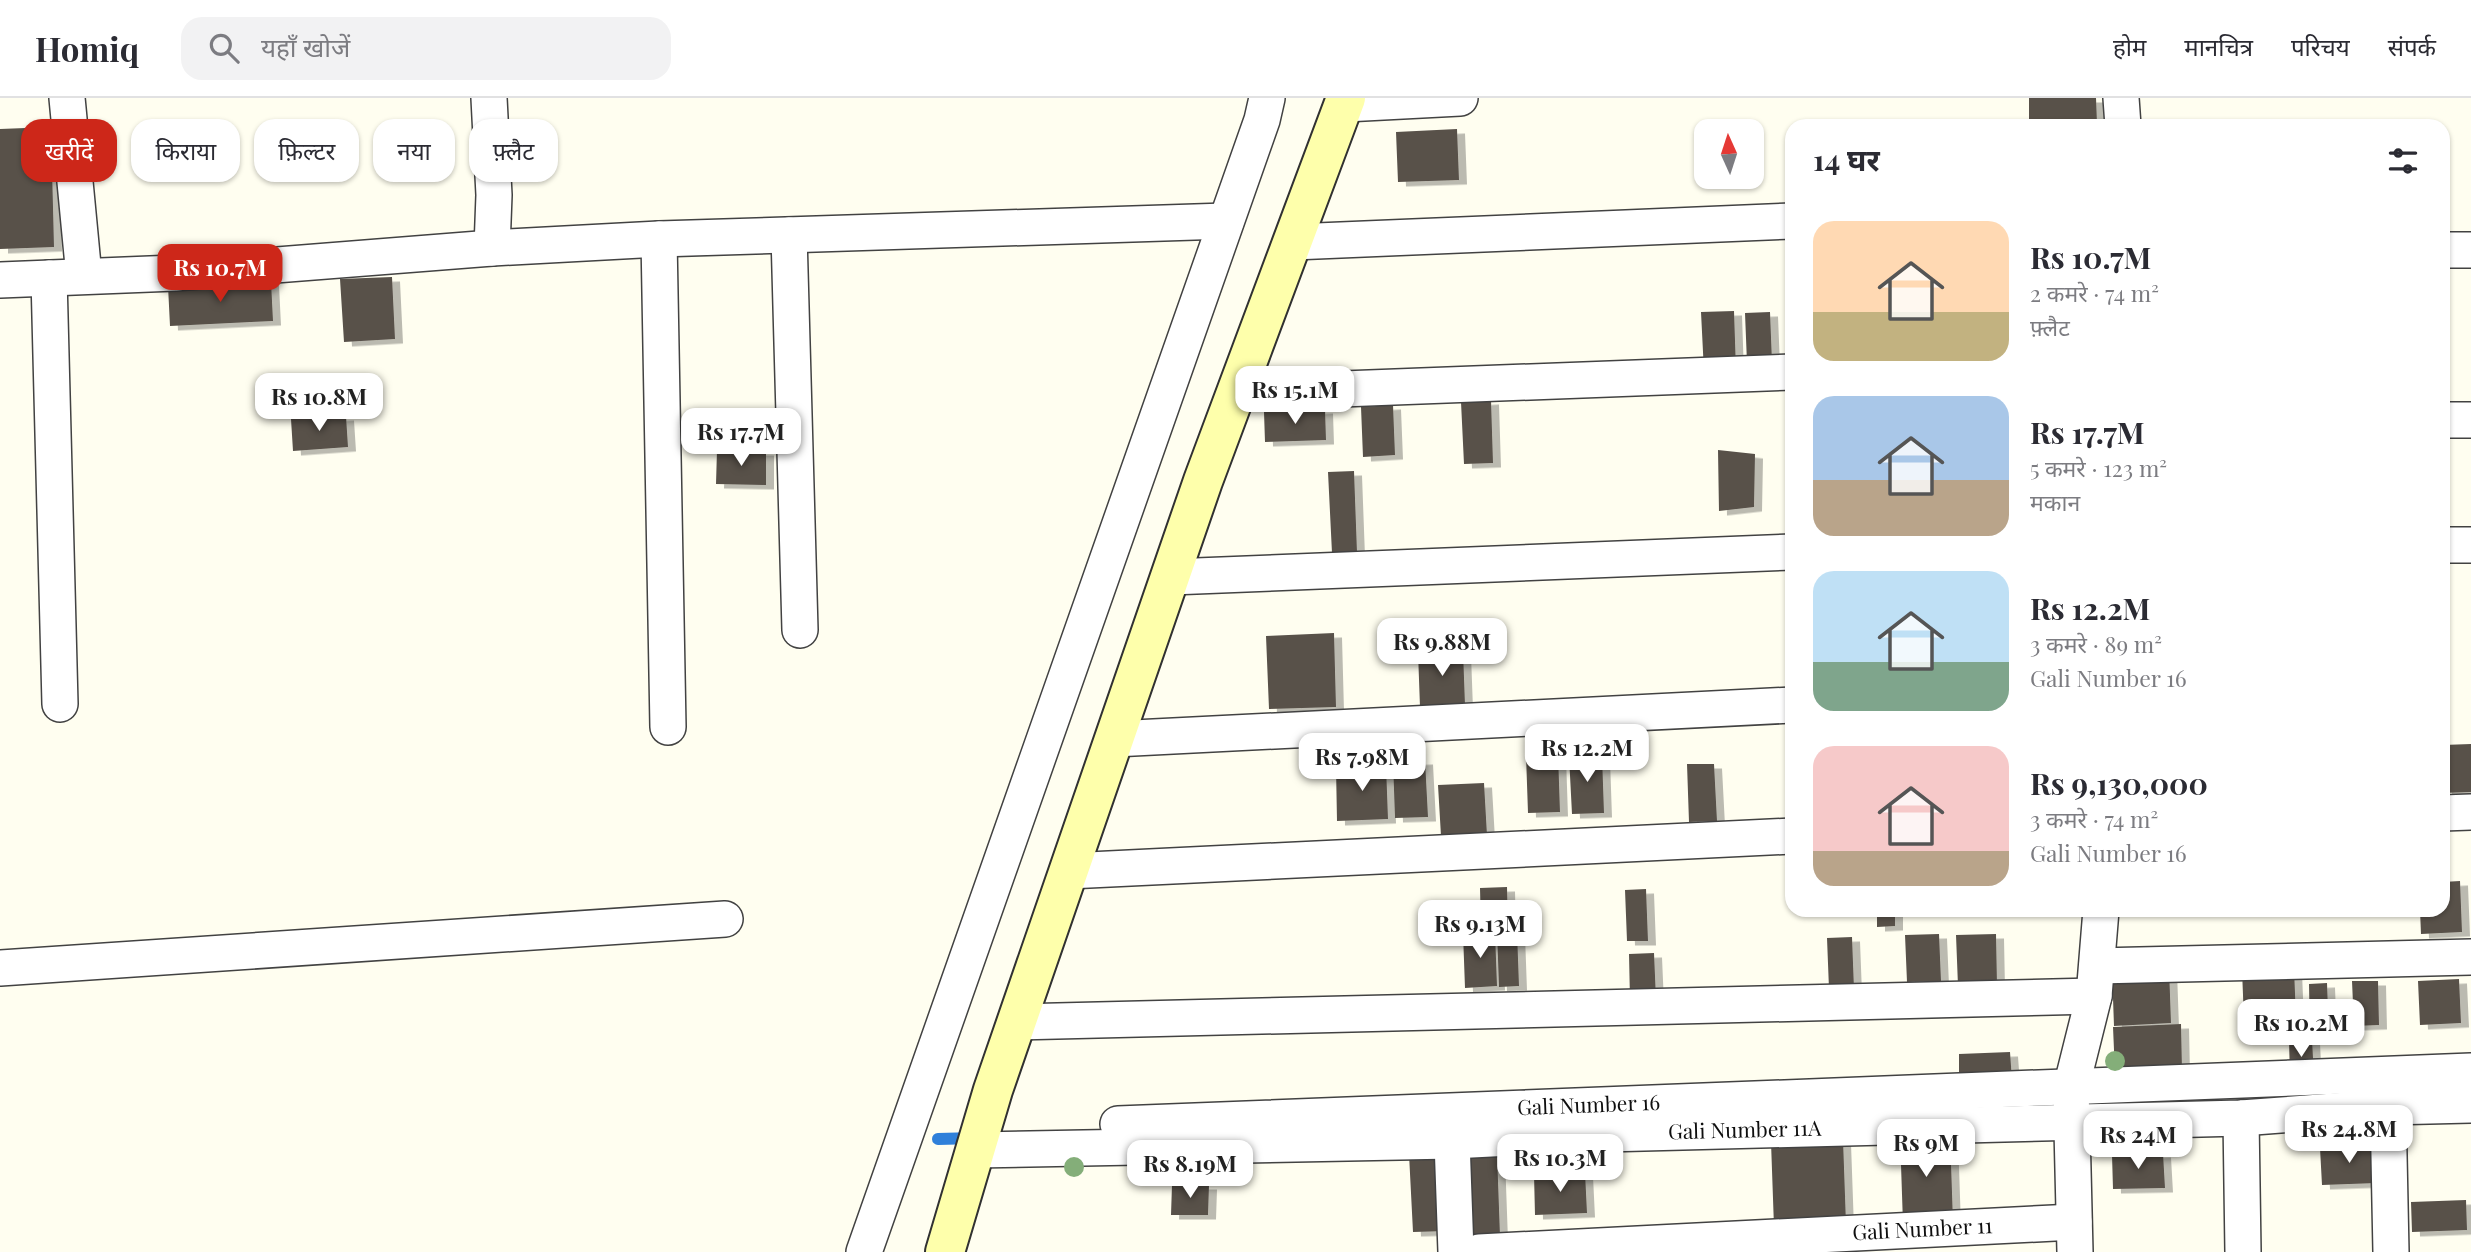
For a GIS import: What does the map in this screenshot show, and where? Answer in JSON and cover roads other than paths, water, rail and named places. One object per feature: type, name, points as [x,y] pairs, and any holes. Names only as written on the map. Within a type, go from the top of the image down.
[{"type":"street","points":[[67,98],[84,276]]},
{"type":"street","points":[[489,98],[494,195],[492,248]]},
{"type":"street","points":[[864,1252],[1262,120],[1267,98]]},
{"type":"street","points":[[946,1252],[1016,1022],[1114,739],[1237,393],[1345,101],[1460,98]]},
{"type":"street","points":[[2121,98],[2122,119]]},
{"type":"street","points":[[1293,242],[1785,220]]},
{"type":"street","points":[[0,280],[175,273],[492,248],[659,239],[1226,221]]},
{"type":"street","points":[[789,235],[800,630]]},
{"type":"street","points":[[659,239],[667,727]]},
{"type":"street","points":[[2450,250],[2471,250]]},
{"type":"street","points":[[48,278],[60,704]]},
{"type":"street","points":[[1237,393],[1785,372]]},
{"type":"street","points":[[2450,420],[2471,419]]},
{"type":"street","points":[[2450,545],[2471,545]]},
{"type":"street","points":[[1171,577],[1785,552]]},
{"type":"street","points":[[1114,739],[1785,705]]},
{"type":"street","points":[[2450,813],[2471,812]]},
{"type":"street","points":[[1068,872],[1785,836]]},
{"type":"street","points":[[2074,1237],[2071,1088],[2096,981],[2101,917]]},
{"type":"street","points":[[0,968],[725,919]]},
{"type":"street","points":[[1016,1022],[2096,981],[2471,957]]},
{"type":"street","name":"Gali Number 16","points":[[978,1140],[1573,1104],[2071,1088],[2471,1071]]},
{"type":"street","name":"Gali Number 11A","points":[[978,1140],[1452,1141],[1566,1135],[2241,1118],[2388,1107],[2471,1105]]},
{"type":"street","points":[[2388,1107],[2391,1252]]},
{"type":"street","points":[[2241,1118],[2243,1252]]},
{"type":"street","points":[[1452,1141],[1456,1252]]},
{"type":"street","name":"Gali Number 11","points":[[1479,1252],[2074,1237]]},
{"type":"waterway","points":[[938,1139],[976,1138]]}]
